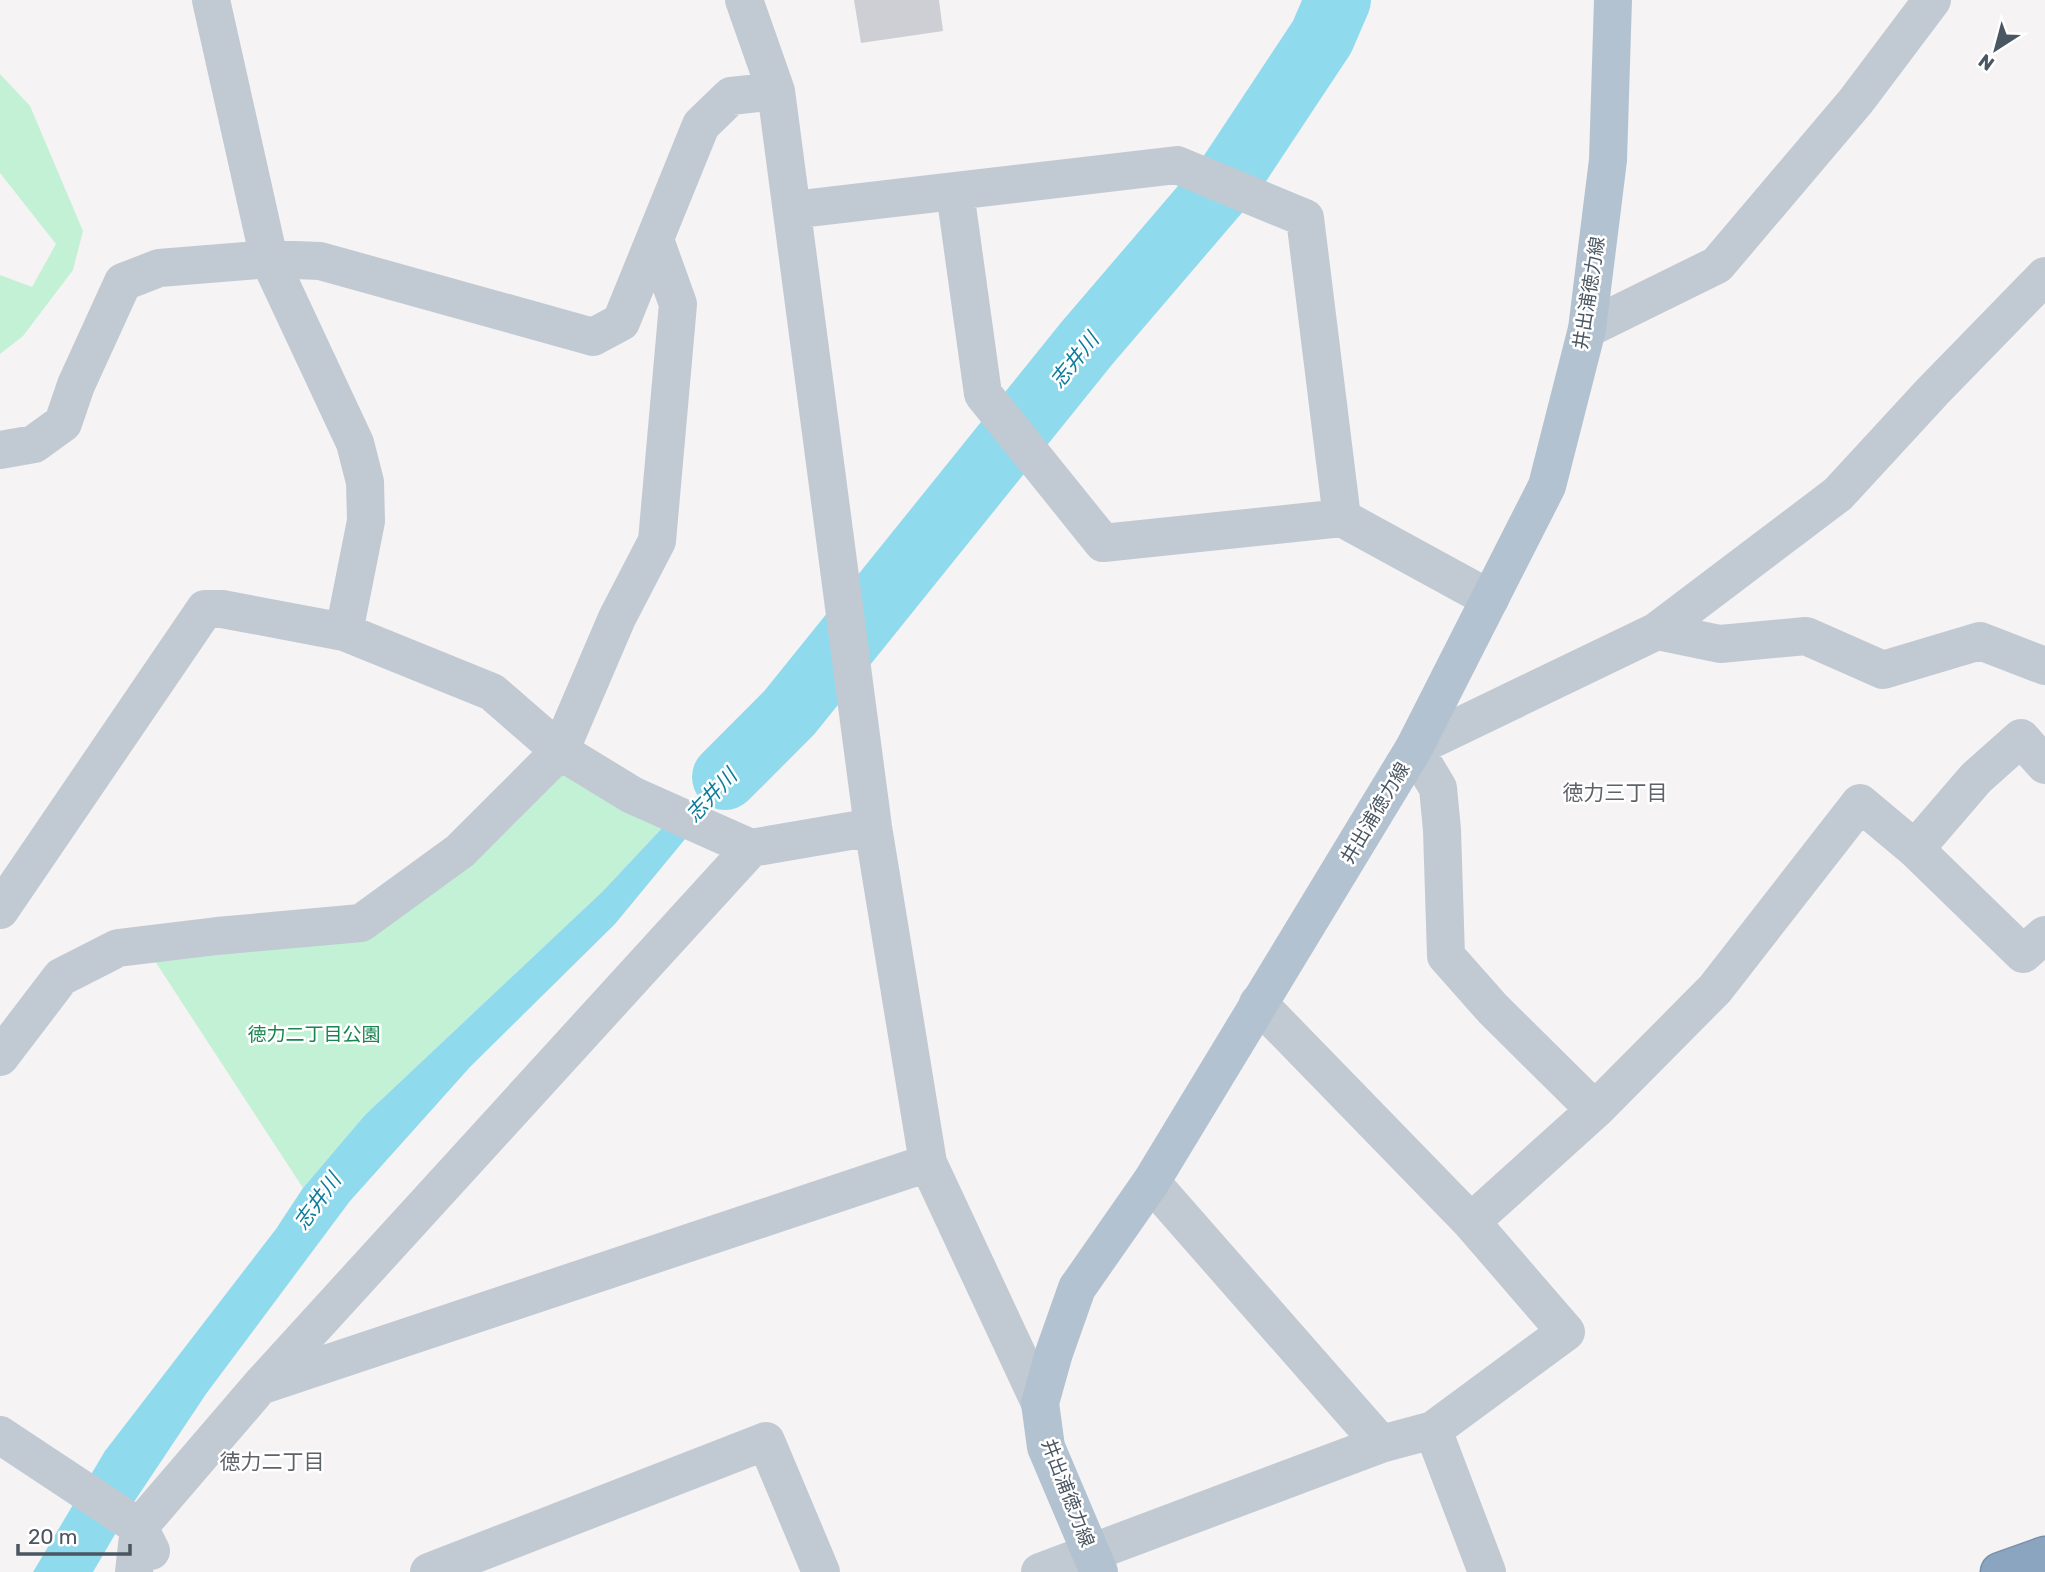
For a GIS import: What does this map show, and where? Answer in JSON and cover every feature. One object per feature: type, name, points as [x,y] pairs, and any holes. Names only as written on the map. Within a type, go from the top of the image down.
[{"type":"highway","points":[[2000,1572],[2045,1556]]},
{"type":"main road","name":"井出浦徳力線","points":[[1095,1562],[1046,1447],[1040,1404],[1054,1353],[1077,1288],[1152,1182],[1414,748],[1547,486],[1587,329],[1608,160],[1613,0]]},
{"type":"street","points":[[211,0],[269,259],[355,443],[365,482],[366,521],[344,632]]},
{"type":"street","points":[[744,0],[776,91],[873,827],[928,1163],[1040,1404]]},
{"type":"street","points":[[1587,329],[1717,265],[1856,101],[1932,0]]},
{"type":"street","points":[[0,450],[34,444],[63,423],[75,385],[123,282],[159,268],[269,259],[320,261],[593,337],[621,322],[701,125],[731,96],[776,91]]},
{"type":"street","points":[[792,211],[1177,165],[1305,218],[1342,518]]},
{"type":"street","points":[[955,192],[983,394],[1103,543],[1342,518],[1490,599]]},
{"type":"street","points":[[0,1057],[61,977],[118,948],[361,923],[460,850],[560,751],[617,618],[657,541],[678,304],[655,240]]},
{"type":"street","points":[[1595,1110],[1493,1009],[1446,956],[1438,788],[1414,748],[1657,631],[1838,494],[2045,276]]},
{"type":"street","points":[[0,910],[205,609],[222,609],[344,632],[492,692],[560,751],[632,795],[751,848],[873,827]]},
{"type":"street","points":[[1657,631],[1720,644],[1806,636],[1883,670],[1980,641],[2045,666]]},
{"type":"street","points":[[1915,849],[1976,778],[2021,738],[2045,765]]},
{"type":"street","points":[[1471,1222],[1595,1110],[1716,989],[1860,803],[1915,849],[2023,954],[2045,935]]},
{"type":"street","points":[[134,1572],[139,1527],[260,1386],[751,848]]},
{"type":"street","points":[[1040,1572],[1095,1562],[1381,1444],[1433,1430],[1566,1332],[1471,1222],[1258,1003]]},
{"type":"street","points":[[260,1386],[928,1163]]},
{"type":"street","points":[[1152,1182],[1381,1444]]},
{"type":"street","points":[[1433,1430],[1488,1572]]},
{"type":"street","points":[[0,1435],[139,1527],[161,1572]]},
{"type":"street","points":[[429,1572],[766,1441],[821,1572]]},
{"type":"green space","points":[[0,74],[30,106],[83,231],[73,270],[23,336],[0,354],[0,275],[32,287],[56,244],[0,173]]},
{"type":"green space","name":"徳力二丁目公園","points":[[562,765],[664,826],[603,891],[365,1115],[303,1188],[151,955],[347,937]]},
{"type":"water","points":[[789,713],[615,924],[470,1067],[350,1201],[206,1394],[134,1502],[93,1572],[33,1572],[105,1451],[276,1229],[303,1188],[365,1115],[603,891],[664,826]]},
{"type":"building","points":[[854,0],[939,0],[943,31],[861,43]]},
{"type":"waterway","name":"志井川","points":[[725,777],[789,713],[1087,343],[1230,176],[1322,37],[1338,0]]},
{"type":"district","name":"徳力三丁目","points":[[1615,792]]},
{"type":"district","name":"徳力二丁目","points":[[272,1461]]}]
